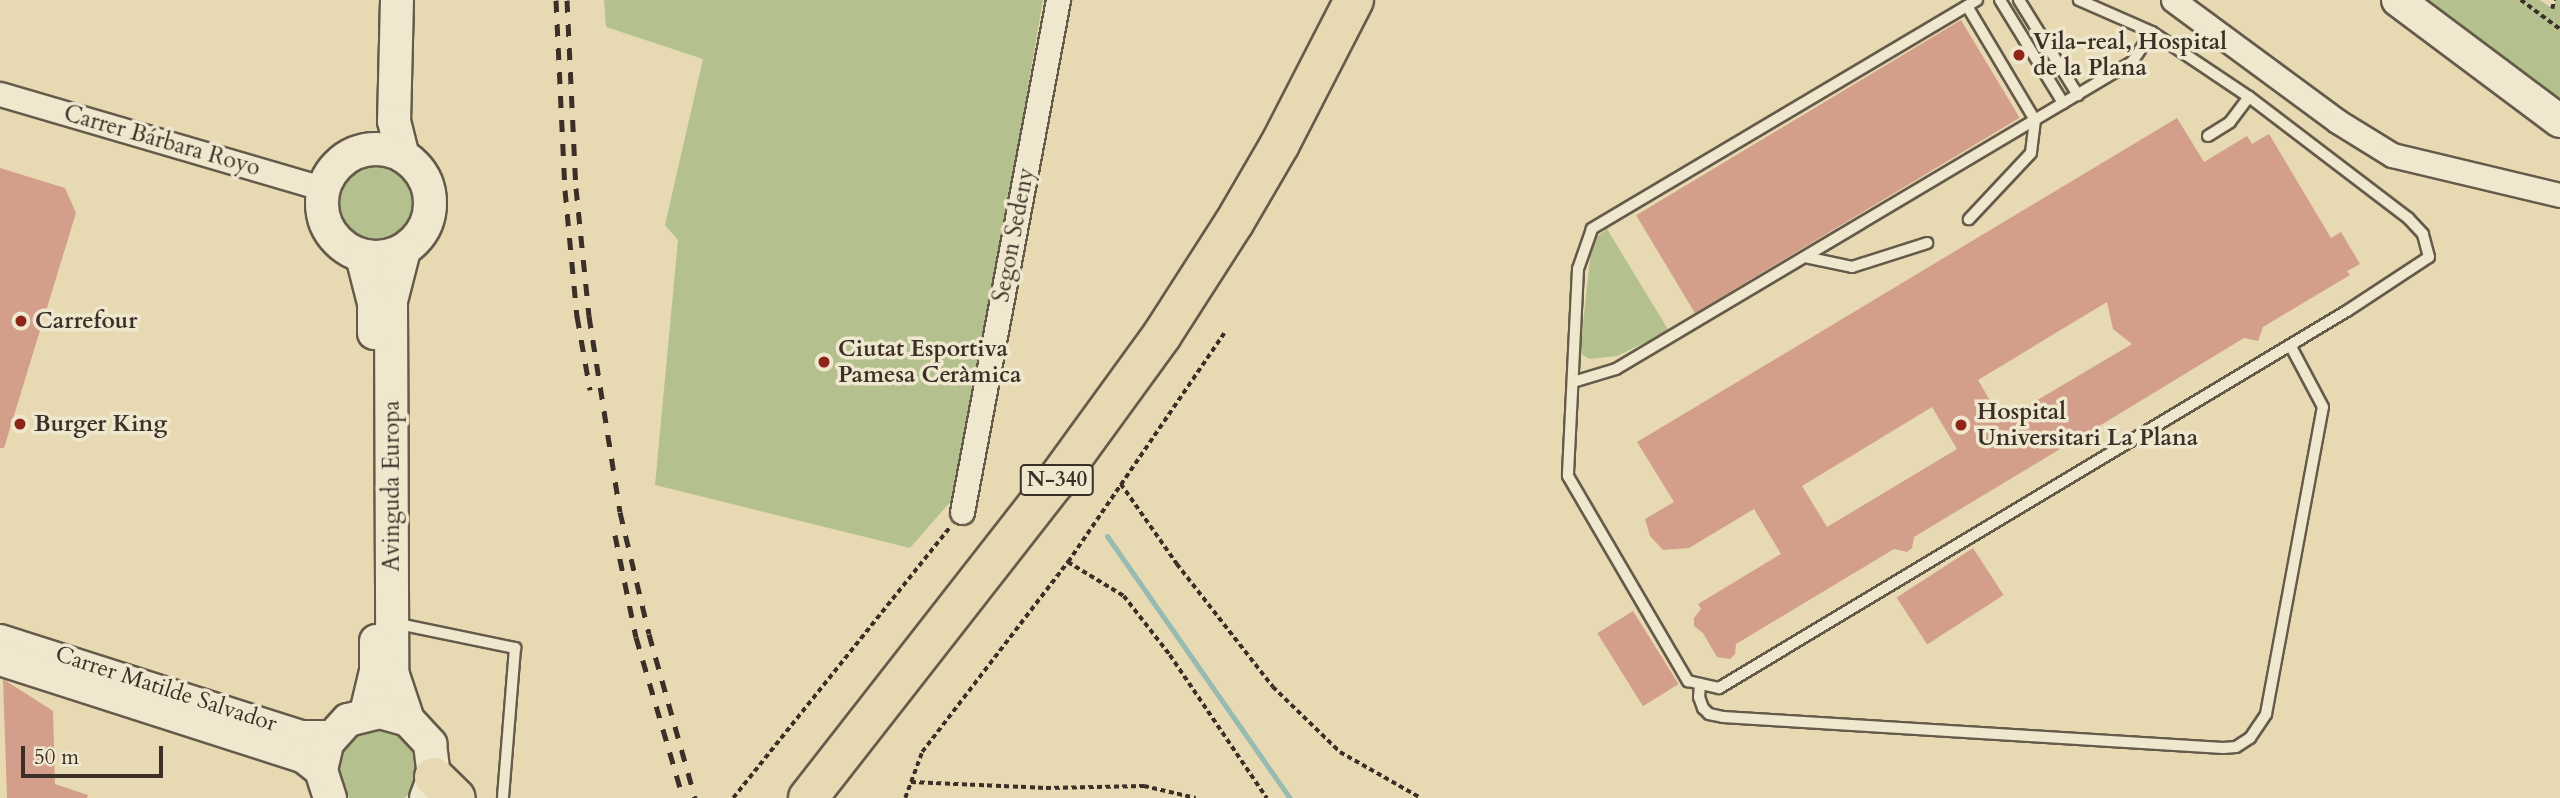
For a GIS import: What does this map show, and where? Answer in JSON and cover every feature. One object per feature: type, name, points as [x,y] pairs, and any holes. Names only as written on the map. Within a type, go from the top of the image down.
[{"type":"highway","name":"N-340","points":[[808,798],[1056,481],[1162,335],[1280,144],[1354,0]]},
{"type":"main road","points":[[366,150],[379,119],[381,0]]},
{"type":"main road","points":[[397,0],[394,121],[403,156]]},
{"type":"main road","points":[[2398,0],[2560,121]]},
{"type":"main road","points":[[366,150],[391,151],[403,156],[425,179],[430,195],[426,226],[404,250],[376,258],[362,256],[346,249],[329,230],[322,206],[324,189],[339,164],[366,150]]},
{"type":"main road","name":"Avinguda Europa","points":[[404,250],[391,301],[392,672],[408,720]]},
{"type":"main road","name":"Avinguda Europa","points":[[362,256],[374,303],[376,671],[366,713]]},
{"type":"main road","name":"Carrer Matilde Salvador","points":[[0,659],[303,756],[325,784]]},
{"type":"main road","points":[[325,784],[327,743],[334,732],[348,720],[366,713],[388,713],[408,720],[430,744],[439,791]]},
{"type":"street","name":"Segon Sedeny","points":[[962,512],[1058,0]]},
{"type":"street","points":[[2173,0],[2336,121],[2392,155],[2560,195]]},
{"type":"street","name":"Carrer Bárbara Royo","points":[[0,94],[324,189]]},
{"type":"street","name":"Carrer Matilde Salvador","points":[[0,636],[301,732],[334,732]]},
{"type":"lane","points":[[2000,0],[2063,103]]},
{"type":"lane","points":[[2019,0],[2078,95]]},
{"type":"lane","points":[[1969,219],[2031,153],[2035,120],[1972,3],[1592,229],[1578,269],[1568,476],[1688,681],[1719,688],[2290,345],[2429,257],[2423,234],[2409,218],[2249,97],[2152,32],[2079,0]]},
{"type":"lane","points":[[1573,382],[1616,369],[2078,95],[2132,62],[2152,32]]},
{"type":"lane","points":[[2208,136],[2230,122],[2249,97]]},
{"type":"lane","points":[[1805,257],[1852,267],[1927,243]]},
{"type":"lane","points":[[1700,684],[1699,697],[1703,708],[1709,714],[1723,716],[2223,748],[2243,743],[2259,728],[2266,714],[2323,407],[2290,345]]},
{"type":"lane","points":[[392,622],[514,648],[503,798]]},
{"type":"path","points":[[2521,0],[2560,29]]},
{"type":"path","points":[[2552,9],[2554,0]]},
{"type":"path","points":[[905,798],[922,752],[1068,562],[1224,333]]},
{"type":"path","points":[[1121,484],[1177,564],[1273,687],[1340,752],[1421,798]]},
{"type":"path","points":[[733,798],[962,512]]},
{"type":"path","points":[[1068,562],[1124,596],[1170,655],[1267,798]]},
{"type":"path","points":[[911,782],[1046,788],[1144,786],[1196,798]]},
{"type":"green space","name":"Ciutat Esportiva Pamesa Ceràmica","points":[[604,0],[1043,0],[958,493],[910,548],[655,485],[678,240],[665,225],[703,59],[606,27]]},
{"type":"green space","points":[[2418,0],[2540,0],[2553,9],[2556,0],[2560,0],[2560,106]]},
{"type":"green space","points":[[375,167],[396,173],[406,183],[412,204],[406,225],[396,235],[375,241],[354,235],[344,225],[338,204],[344,183],[354,173]]},
{"type":"green space","points":[[1607,229],[1669,331],[1617,356],[1589,359],[1580,353],[1592,240]]},
{"type":"green space","points":[[373,728],[396,732],[413,747],[419,770],[412,792],[404,798],[349,798],[338,779],[338,756],[352,737]]},
{"type":"building","points":[[1961,20],[2020,118],[1695,313],[1636,215]]},
{"type":"building","points":[[2177,118],[2204,162],[2247,136],[2252,144],[2269,134],[2331,238],[2341,232],[2360,264],[2347,271],[2350,275],[2263,327],[2258,341],[2244,338],[2091,431],[2089,441],[2084,446],[2070,443],[1914,537],[1912,548],[1907,552],[1894,549],[1736,644],[1735,654],[1730,659],[1717,657],[1703,633],[1694,626],[1694,618],[1701,609],[1698,604],[1781,554],[1754,509],[1689,548],[1663,550],[1650,536],[1645,519],[1674,502],[1637,442]],"holes":[[[2107,302],[2113,329],[2132,344],[2002,421],[1978,380]],[[1932,407],[1957,449],[1827,527],[1802,486]]]},
{"type":"building","name":"Carrefour","points":[[0,168],[65,188],[76,213],[4,448],[0,448]]},
{"type":"building","points":[[1973,548],[2003,595],[1927,645],[1897,598]]},
{"type":"building","points":[[1633,611],[1679,684],[1643,706],[1597,633]]},
{"type":"building","points":[[3,679],[53,711],[55,784],[88,795],[87,798],[7,798]]},
{"type":"waterway","points":[[1107,536],[1290,798]]},
{"type":"railway","points":[[556,0],[565,190],[577,316],[590,390]]},
{"type":"railway","points":[[567,0],[576,188],[589,316],[620,512],[649,634],[695,798]]},
{"type":"railway","points":[[615,535],[636,637],[683,798]]},
{"type":"place","name":"Vila-real, Hospital de la Plana","points":[[2019,55]]},
{"type":"place","name":"Carrefour","points":[[21,321]]},
{"type":"place","name":"Ciutat Esportiva Pamesa Ceràmica","points":[[824,362]]},
{"type":"place","name":"Burger King","points":[[20,424]]},
{"type":"place","name":"Hospital Universitari La Plana","points":[[1961,425]]}]
